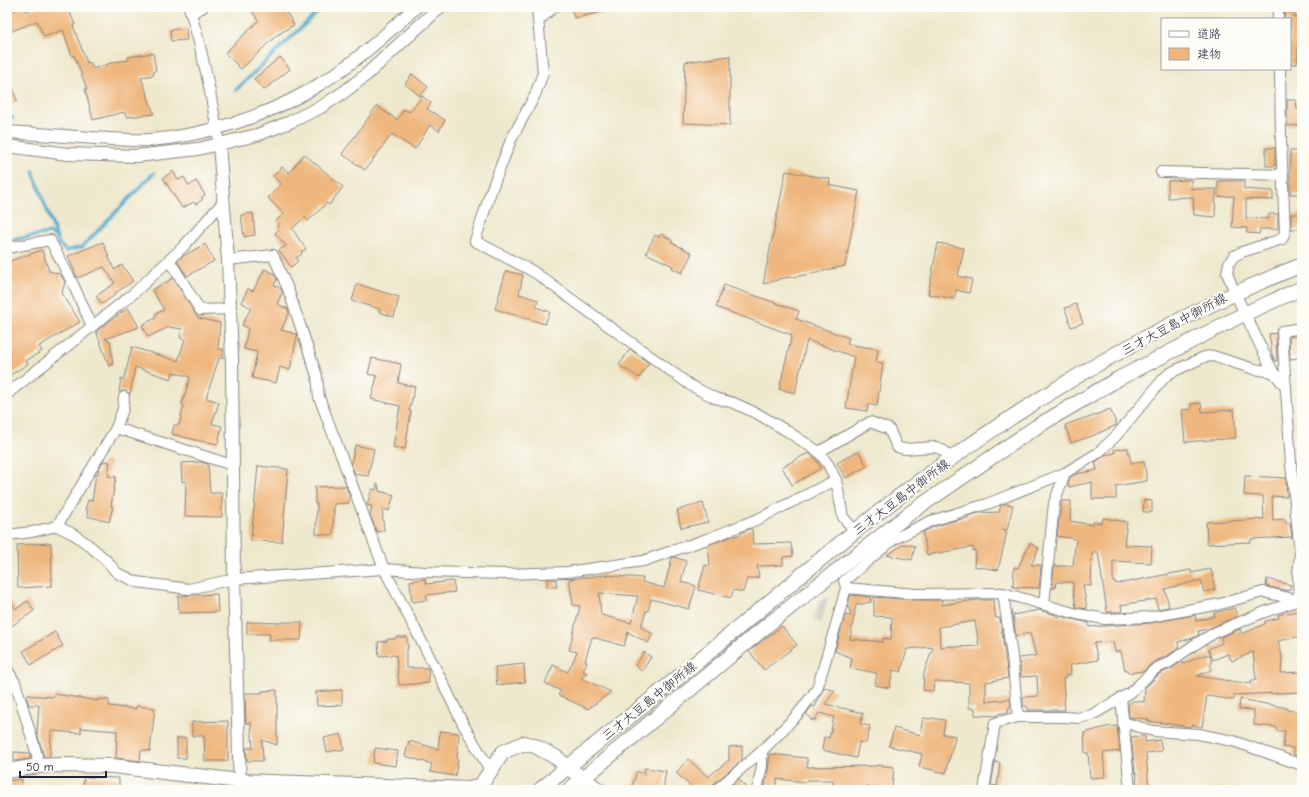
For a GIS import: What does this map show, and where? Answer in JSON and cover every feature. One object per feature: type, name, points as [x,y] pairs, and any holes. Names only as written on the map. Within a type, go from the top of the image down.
[{"type":"main road","name":"三才大豆島中御所線","points":[[540,790],[854,531],[950,460],[1072,380],[1134,345],[1235,293],[1302,265]]},
{"type":"main road","name":"三才大豆島中御所線","points":[[569,790],[770,623],[842,580],[910,513],[1036,427],[1118,379],[1244,314],[1302,288]]},
{"type":"main road","points":[[7,771],[38,766],[113,766],[240,786],[470,789],[481,785],[503,752],[524,743],[535,746],[557,758],[567,768],[599,790]]},
{"type":"street","points":[[203,7],[190,10],[206,70],[219,144],[228,260],[232,359],[234,579],[240,786]]},
{"type":"street","points":[[7,132],[148,141],[216,129],[246,120],[295,98],[319,85],[343,69],[416,7]]},
{"type":"street","points":[[7,146],[68,154],[137,156],[198,149],[257,136],[321,107],[344,92],[366,75],[440,7]]},
{"type":"street","points":[[537,7],[543,73],[535,95],[511,140],[491,191],[475,241],[534,272],[690,385],[715,398],[734,403],[758,414],[819,452],[828,464],[836,480],[843,517],[854,531]]},
{"type":"street","points":[[538,21],[554,7]]},
{"type":"street","points":[[1278,7],[1278,18]]},
{"type":"street","points":[[1280,70],[1285,232],[1282,239],[1234,256],[1229,263],[1226,273],[1272,372],[1286,387]]},
{"type":"street","points":[[1161,172],[1283,175]]},
{"type":"street","points":[[7,395],[134,293],[183,247],[223,202]]},
{"type":"street","points":[[7,248],[50,240],[73,284],[92,326]]},
{"type":"street","points":[[228,260],[273,255],[288,289],[317,376],[319,396],[384,569],[439,674],[463,724],[490,770]]},
{"type":"street","points":[[168,260],[200,310],[230,308]]},
{"type":"street","points":[[1300,601],[1298,575],[1300,553],[1298,485],[1286,387],[1282,331],[1302,328]]},
{"type":"street","points":[[716,790],[762,751],[798,714],[817,689],[838,621],[842,580],[894,539],[931,521],[987,504],[1065,473],[1098,453],[1116,436],[1164,378],[1170,373],[1204,356],[1213,356],[1272,372]]},
{"type":"street","points":[[57,526],[116,428],[123,409],[124,397]]},
{"type":"street","points":[[819,452],[870,422],[889,430],[898,447],[904,449],[936,447],[944,451],[950,460]]},
{"type":"street","points":[[116,428],[232,465]]},
{"type":"street","points":[[1044,605],[1054,503],[1065,473]]},
{"type":"street","points":[[7,535],[32,532],[57,526],[75,535],[90,546],[108,562],[117,573],[137,582],[189,589],[234,579],[384,569],[425,572],[498,574],[567,572],[643,561],[707,539],[758,519],[836,480]]},
{"type":"street","points":[[842,580],[916,594],[1003,593],[1077,614],[1104,619],[1150,618],[1220,604],[1263,592],[1300,601]]},
{"type":"street","points":[[1003,593],[1012,656],[1018,717]]},
{"type":"street","points":[[984,790],[995,723],[1018,717],[1078,718],[1092,715],[1130,693],[1155,669],[1170,662],[1216,632],[1262,612],[1300,601]]},
{"type":"street","points":[[7,669],[15,682],[37,755],[38,766]]},
{"type":"street","points":[[1121,698],[1130,790]]},
{"type":"street","points":[[1123,722],[1153,732],[1198,734],[1233,741],[1302,765]]},
{"type":"street","points":[[757,790],[762,766],[762,751]]},
{"type":"shaded area","points":[[824,597],[828,598],[821,623],[813,620],[820,600],[823,600]]},
{"type":"building","points":[[25,7],[26,12],[38,7],[68,7],[75,25],[73,26],[87,63],[90,62],[93,69],[114,62],[129,60],[128,57],[153,53],[156,70],[153,72],[154,75],[141,77],[154,114],[127,117],[124,112],[93,120],[85,89],[87,89],[74,55],[72,56],[63,30],[44,37],[37,21],[7,33],[7,13]]},
{"type":"building","points":[[250,7],[283,7],[294,25],[277,35],[241,69],[225,53],[258,21]]},
{"type":"building","points":[[571,7],[607,7],[607,11],[574,18]]},
{"type":"building","points":[[1285,7],[1295,7],[1294,17],[1302,17],[1302,37],[1299,37],[1297,64],[1291,64],[1291,18],[1284,18]]},
{"type":"building","points":[[186,28],[187,40],[171,41],[170,30]]},
{"type":"building","points":[[730,56],[730,125],[683,123],[685,62]]},
{"type":"building","points":[[280,57],[290,69],[264,90],[254,79]]},
{"type":"building","points":[[412,74],[428,87],[420,96],[405,84]]},
{"type":"building","points":[[7,77],[9,77],[17,101],[7,105]]},
{"type":"building","points":[[422,96],[431,103],[427,109],[445,120],[439,131],[430,125],[415,149],[392,134],[365,170],[342,154],[377,106],[397,120],[404,109],[410,112]]},
{"type":"building","points":[[1287,100],[1296,100],[1297,109],[1302,109],[1302,125],[1287,126]]},
{"type":"building","points":[[1266,148],[1275,148],[1275,166],[1266,166]]},
{"type":"building","points":[[1290,151],[1300,151],[1302,194],[1290,194]]},
{"type":"building","points":[[304,154],[343,187],[329,205],[327,203],[308,221],[305,217],[292,229],[306,249],[296,258],[298,261],[291,267],[279,250],[286,246],[275,233],[279,229],[277,227],[279,224],[276,221],[284,214],[268,198],[281,184],[273,176],[282,167],[289,173]]},
{"type":"building","points":[[173,171],[178,180],[184,177],[189,186],[196,181],[205,195],[202,197],[202,200],[196,204],[194,202],[182,208],[163,178]]},
{"type":"building","points":[[786,171],[830,179],[829,185],[859,191],[845,266],[812,274],[778,279],[763,284]]},
{"type":"building","points":[[1191,180],[1191,189],[1216,189],[1215,217],[1194,215],[1193,197],[1168,198],[1168,181]]},
{"type":"building","points":[[1218,181],[1244,181],[1244,189],[1273,191],[1273,200],[1246,199],[1246,218],[1269,219],[1269,214],[1278,214],[1278,229],[1260,229],[1259,234],[1247,233],[1247,228],[1232,227],[1234,196],[1218,197]]},
{"type":"building","points":[[253,213],[255,235],[244,237],[241,215]]},
{"type":"building","points":[[1291,214],[1302,214],[1302,229],[1291,229]]},
{"type":"building","points":[[661,234],[672,240],[671,242],[692,253],[682,273],[672,268],[673,266],[646,253],[655,235],[659,237]]},
{"type":"building","points":[[103,242],[114,270],[122,265],[133,281],[102,304],[96,296],[115,283],[104,267],[77,277],[68,256]]},
{"type":"building","points":[[938,243],[964,248],[958,276],[972,279],[969,293],[956,290],[954,299],[928,294]]},
{"type":"building","points":[[205,244],[214,261],[187,276],[177,261]]},
{"type":"building","points":[[42,250],[49,271],[60,274],[65,282],[62,293],[80,322],[39,346],[42,351],[26,361],[28,364],[7,377],[7,262]]},
{"type":"building","points":[[265,269],[274,274],[277,280],[274,285],[282,291],[277,304],[288,309],[289,313],[281,330],[296,334],[297,336],[290,370],[280,367],[276,383],[252,378],[257,352],[244,349],[248,328],[242,325],[251,308],[241,302],[248,289],[253,291]]},
{"type":"building","points":[[506,271],[523,275],[519,294],[538,300],[536,307],[550,312],[545,324],[495,309]]},
{"type":"building","points":[[173,278],[198,318],[220,323],[218,349],[223,349],[223,358],[219,358],[206,398],[219,402],[212,424],[222,426],[218,444],[172,434],[174,425],[179,425],[184,405],[182,404],[190,377],[173,372],[171,379],[135,367],[130,394],[125,391],[119,392],[121,379],[124,379],[132,347],[178,361],[185,339],[180,338],[182,329],[169,327],[148,337],[142,325],[156,318],[155,314],[164,310],[152,290]]},
{"type":"building","points":[[357,284],[399,297],[394,317],[379,312],[380,309],[352,301]]},
{"type":"building","points":[[724,285],[799,311],[796,319],[849,338],[847,344],[878,349],[876,362],[883,363],[877,406],[868,404],[867,411],[846,408],[854,357],[807,340],[795,393],[779,389],[792,335],[716,307]]},
{"type":"building","points":[[1076,304],[1083,323],[1071,327],[1065,308]]},
{"type":"building","points":[[128,308],[139,327],[105,339],[110,341],[113,365],[109,366],[96,331]]},
{"type":"building","points":[[1276,333],[1277,361],[1275,361],[1272,354],[1269,334]]},
{"type":"building","points":[[1302,335],[1302,351],[1299,351],[1299,358],[1290,359],[1289,337]]},
{"type":"building","points":[[630,349],[649,363],[639,378],[619,365]]},
{"type":"building","points":[[372,358],[401,364],[398,383],[415,387],[409,411],[411,411],[405,449],[393,447],[400,406],[371,399],[377,376],[368,374]]},
{"type":"building","points":[[1201,403],[1202,412],[1234,410],[1236,438],[1185,442],[1182,410],[1191,409],[1191,404]]},
{"type":"building","points":[[1110,409],[1117,425],[1071,443],[1065,425],[1085,418],[1086,419]]},
{"type":"building","points":[[355,445],[374,449],[368,476],[355,474],[351,464]]},
{"type":"building","points":[[1128,448],[1131,463],[1144,461],[1147,481],[1116,486],[1116,499],[1092,499],[1092,482],[1069,487],[1068,483],[1070,477],[1076,474],[1097,470],[1095,462],[1105,455],[1115,453],[1114,450]]},
{"type":"building","points":[[858,451],[867,466],[846,478],[837,463]]},
{"type":"building","points":[[808,453],[814,457],[821,468],[792,485],[782,467]]},
{"type":"building","points":[[104,461],[110,462],[108,476],[116,477],[111,506],[113,507],[109,522],[87,516],[88,510],[85,510],[88,500],[92,501],[96,474],[98,474],[99,468]]},
{"type":"building","points":[[200,462],[208,464],[210,493],[222,493],[222,517],[185,516],[186,481],[182,482],[181,463]]},
{"type":"building","points":[[258,466],[288,469],[282,542],[251,541]]},
{"type":"building","points":[[1245,476],[1286,478],[1287,497],[1272,496],[1273,520],[1285,519],[1286,523],[1290,523],[1292,537],[1251,539],[1251,542],[1207,544],[1206,522],[1264,519],[1263,496],[1244,495]]},
{"type":"building","points":[[377,484],[379,491],[394,495],[389,511],[382,508],[384,531],[377,532],[370,515],[372,506],[367,505],[372,489],[376,490]]},
{"type":"building","points":[[346,486],[349,495],[349,503],[334,504],[333,535],[316,534],[317,504],[315,504],[315,487]]},
{"type":"building","points":[[1144,500],[1152,501],[1152,512],[1143,512]]},
{"type":"building","points":[[1062,501],[1071,501],[1070,521],[1093,525],[1093,522],[1102,523],[1103,518],[1127,522],[1124,545],[1152,546],[1151,563],[1113,561],[1113,582],[1116,582],[1116,584],[1191,570],[1191,573],[1211,569],[1215,590],[1204,592],[1201,580],[1165,589],[1169,607],[1158,609],[1156,599],[1121,605],[1122,612],[1107,612],[1098,552],[1092,552],[1091,586],[1083,585],[1087,609],[1076,607],[1073,582],[1056,582],[1055,588],[1052,588],[1054,566],[1073,566],[1076,539],[1057,536]]},
{"type":"building","points":[[703,503],[708,522],[681,528],[677,510]]},
{"type":"building","points":[[1001,505],[1013,505],[1007,530],[1001,529],[1007,532],[998,570],[974,566],[976,551],[973,551],[973,547],[927,555],[923,532],[933,527],[968,518],[968,516],[978,513],[999,512]]},
{"type":"building","points":[[752,529],[753,544],[791,543],[793,556],[783,557],[783,565],[757,566],[759,577],[747,579],[743,592],[733,590],[731,598],[698,590],[705,565],[710,566],[708,545],[733,536],[741,535],[741,533]]},
{"type":"building","points":[[51,543],[52,586],[18,588],[17,545]]},
{"type":"building","points":[[1030,543],[1039,548],[1031,565],[1041,565],[1039,588],[1013,587],[1014,567],[1018,568]]},
{"type":"building","points":[[904,544],[915,546],[912,560],[887,555]]},
{"type":"building","points":[[674,557],[686,561],[681,582],[696,586],[689,609],[651,599],[648,611],[646,611],[641,627],[653,634],[648,643],[628,632],[624,646],[592,637],[585,661],[587,662],[583,671],[587,673],[581,678],[611,692],[588,709],[558,695],[561,691],[545,683],[553,665],[568,672],[577,652],[569,650],[580,606],[573,605],[569,579],[605,575],[643,578],[642,582],[664,588],[672,558]],"holes":[[[599,593],[638,596],[631,623],[601,615]]]},
{"type":"building","points":[[425,579],[426,584],[453,581],[455,592],[426,595],[427,600],[412,602],[410,581]]},
{"type":"building","points":[[547,579],[556,579],[557,587],[547,587]]},
{"type":"building","points":[[1267,579],[1291,585],[1289,591],[1266,586]]},
{"type":"building","points":[[217,594],[218,612],[179,613],[178,596]]},
{"type":"building","points":[[851,595],[870,597],[871,602],[856,605],[850,639],[883,642],[883,638],[891,639],[892,617],[874,616],[874,597],[942,600],[942,605],[976,600],[993,600],[996,618],[1000,618],[1008,678],[986,682],[986,702],[1010,699],[1011,707],[1008,708],[1009,712],[998,714],[997,716],[975,715],[975,708],[969,708],[969,683],[934,681],[933,691],[923,690],[924,673],[933,647],[907,649],[901,672],[893,670],[889,688],[875,685],[877,673],[850,668],[852,658],[835,651],[845,615],[851,616],[848,604]],"holes":[[[975,621],[979,646],[940,647],[939,627]]]},
{"type":"building","points":[[7,596],[16,609],[28,601],[34,611],[7,629]]},
{"type":"building","points":[[1234,608],[1237,616],[1208,629],[1198,631],[1199,635],[1193,638],[1178,642],[1179,648],[1152,663],[1144,671],[1128,673],[1127,669],[1125,670],[1121,651],[1115,652],[1113,642],[1094,643],[1098,660],[1070,665],[1071,675],[1066,675],[1066,678],[1063,678],[1065,710],[1028,710],[1027,706],[1023,706],[1023,697],[1038,696],[1037,676],[1021,677],[1019,658],[1036,656],[1030,633],[1016,636],[1013,615],[1039,610],[1056,615],[1057,617],[1060,616],[1089,623],[1089,627],[1150,623],[1195,615],[1196,621],[1215,616],[1214,613]]},
{"type":"building","points":[[1302,610],[1302,636],[1278,641],[1282,656],[1281,673],[1302,672],[1302,692],[1234,695],[1234,700],[1207,696],[1202,727],[1191,725],[1191,727],[1129,717],[1128,704],[1133,701],[1144,702],[1145,688],[1159,674],[1173,668],[1182,661],[1183,664],[1204,655],[1211,655],[1208,649],[1222,643],[1221,637],[1240,629],[1242,634],[1265,624],[1265,621],[1279,618],[1278,615]],"holes":[[[1253,652],[1256,680],[1251,680],[1251,684],[1197,676],[1211,670],[1211,656],[1213,660],[1228,654],[1232,661]]]},
{"type":"building","points":[[247,622],[302,622],[301,640],[269,640],[270,634],[247,634]]},
{"type":"building","points":[[782,626],[797,645],[764,670],[749,651]]},
{"type":"building","points":[[55,632],[63,646],[31,665],[23,651]]},
{"type":"building","points":[[396,637],[407,637],[408,650],[406,650],[406,668],[428,668],[429,683],[399,685],[396,655],[379,656],[378,642],[387,641],[387,639],[395,639]]},
{"type":"building","points":[[644,652],[651,657],[642,671],[635,666]]},
{"type":"building","points":[[524,664],[525,682],[497,685],[495,667]]},
{"type":"building","points":[[824,687],[835,691],[825,704],[863,713],[860,724],[870,726],[866,743],[859,742],[856,758],[822,750],[824,737],[829,738],[834,717],[819,713],[815,720],[813,719],[812,721],[806,714],[812,706],[815,707]]},
{"type":"building","points":[[277,690],[277,745],[262,740],[263,761],[247,761],[246,748],[253,748],[251,723],[246,723],[245,693],[262,693],[262,691]]},
{"type":"building","points":[[342,690],[342,705],[317,706],[316,692]]},
{"type":"building","points":[[55,694],[98,701],[98,699],[109,700],[109,706],[136,709],[136,706],[155,708],[150,751],[141,750],[140,761],[116,758],[117,731],[81,728],[81,733],[51,731],[50,757],[44,757],[37,733],[39,705],[29,705],[26,695],[54,697]]},
{"type":"building","points":[[1240,699],[1302,712],[1302,758],[1294,755],[1293,748],[1283,747],[1285,731],[1277,731],[1276,727],[1254,725],[1254,710],[1239,709]]},
{"type":"building","points":[[923,718],[945,720],[943,734],[955,736],[946,773],[919,767],[922,754],[889,746],[894,728],[920,735]]},
{"type":"building","points":[[228,721],[228,761],[205,761],[204,736],[192,736],[192,722]]},
{"type":"building","points":[[1117,726],[1120,751],[1103,753],[1105,777],[1090,778],[1088,753],[1085,753],[1084,733],[1106,727]]},
{"type":"building","points":[[440,731],[459,733],[458,759],[455,776],[430,772],[432,764],[405,756],[409,741],[438,749]]},
{"type":"building","points":[[341,734],[344,749],[327,752],[324,738]]},
{"type":"building","points":[[1145,736],[1145,742],[1160,740],[1162,751],[1146,753],[1149,790],[1136,790],[1137,773],[1135,773],[1131,737]]},
{"type":"building","points":[[177,738],[186,738],[186,758],[177,758]]},
{"type":"building","points":[[742,746],[742,760],[712,785],[710,790],[695,790],[676,773],[688,759],[708,777],[729,760],[729,747]]},
{"type":"building","points":[[375,748],[398,751],[396,766],[373,763]]},
{"type":"building","points":[[14,752],[30,753],[30,759],[14,761]]},
{"type":"building","points":[[770,754],[807,758],[807,767],[877,765],[894,767],[892,789],[866,786],[865,790],[832,790],[833,780],[806,780],[806,782],[777,779],[775,790],[764,790]]},
{"type":"building","points":[[995,762],[1000,763],[997,786],[991,785]]},
{"type":"building","points":[[645,768],[666,771],[663,790],[645,790],[632,786],[637,771],[644,774]]},
{"type":"building","points":[[84,777],[119,778],[119,790],[87,790],[87,786],[83,785]]},
{"type":"building","points":[[22,779],[22,789],[7,790],[7,781]]},
{"type":"building","points":[[739,779],[748,790],[726,790]]},
{"type":"waterway","points":[[236,90],[323,7]]},
{"type":"waterway","points":[[7,117],[13,118]]},
{"type":"waterway","points":[[33,171],[59,244],[66,251],[82,247],[154,173]]},
{"type":"waterway","points":[[7,241],[49,233],[56,237]]}]
